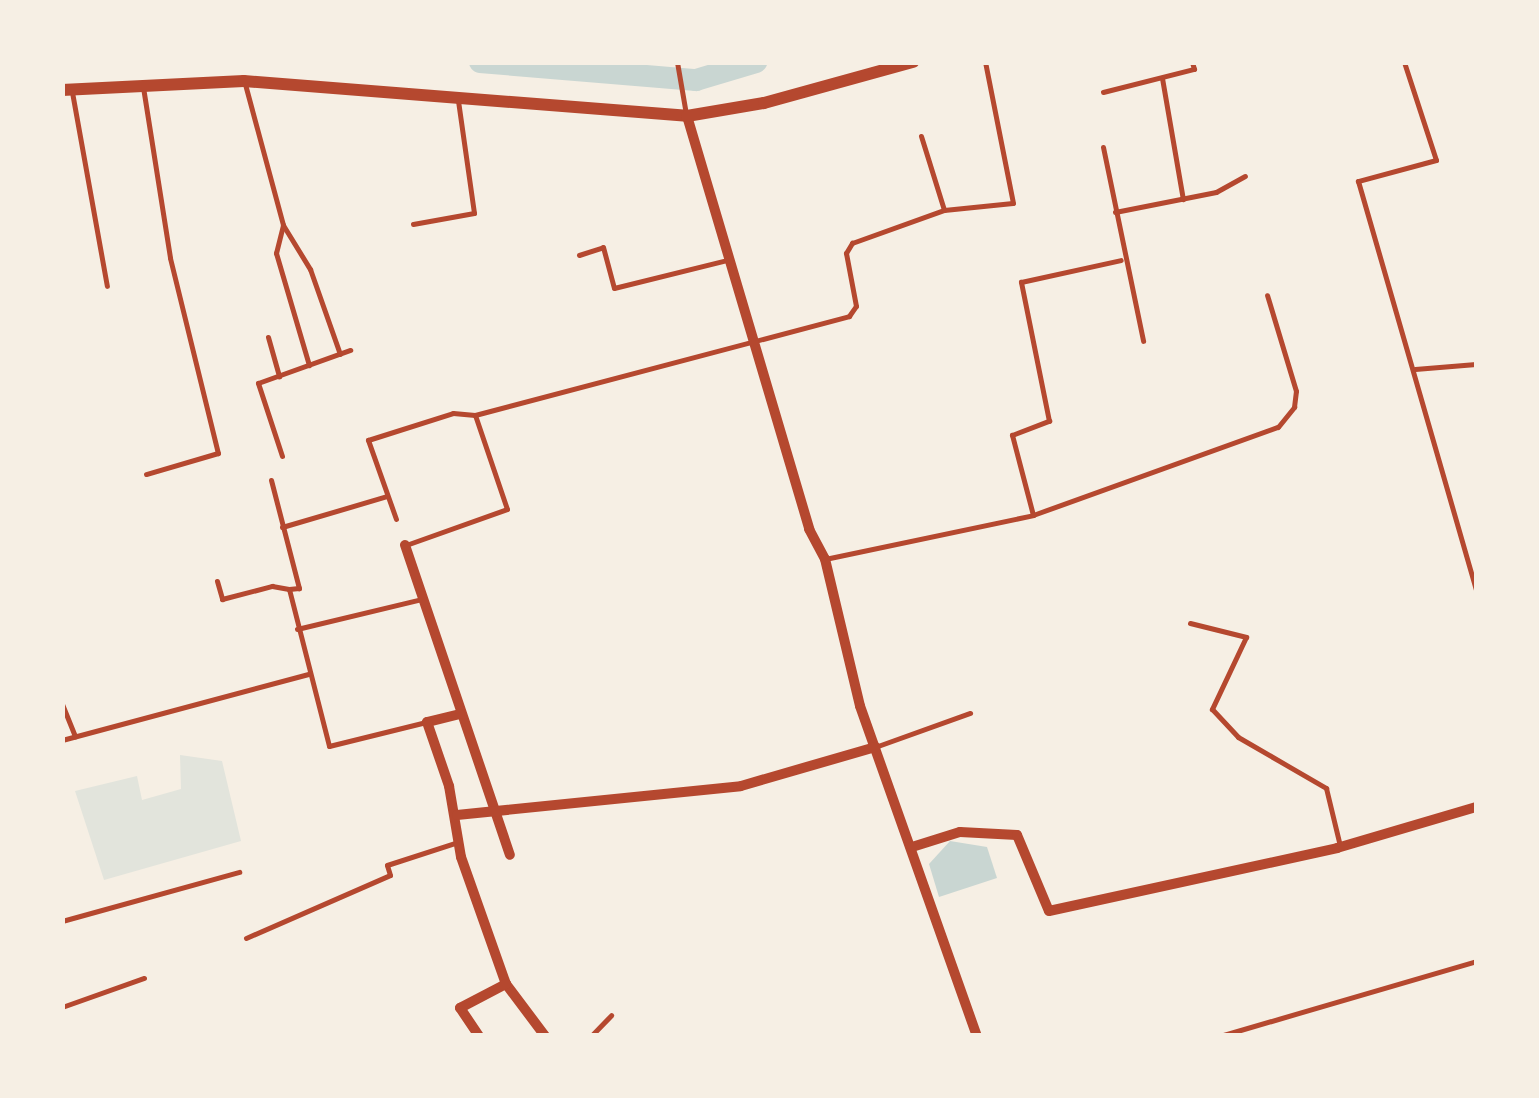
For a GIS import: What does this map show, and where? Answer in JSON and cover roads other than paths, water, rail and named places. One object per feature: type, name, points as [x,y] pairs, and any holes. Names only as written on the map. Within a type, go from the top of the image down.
[{"type":"street","points":[[67,89],[244,81],[458,93],[686,116],[764,103],[912,62]]},
{"type":"street","points":[[686,116],[809,529],[826,559],[875,746],[977,1036]]},
{"type":"street","points":[[405,545],[510,855]]},
{"type":"street","points":[[460,714],[427,722],[457,815],[458,842],[506,984],[545,1036]]},
{"type":"street","points":[[457,815],[494,816],[741,786],[875,746]]},
{"type":"street","points":[[912,847],[960,832],[1017,835],[1050,911],[1340,846],[1476,806]]},
{"type":"street","points":[[478,1036],[460,1008],[506,984]]},
{"type":"lane","points":[[677,62],[686,116]]},
{"type":"lane","points":[[396,519],[368,440],[453,413],[475,415],[750,339],[849,316],[856,306],[847,248],[944,210],[1014,200],[984,62]]},
{"type":"lane","points":[[1103,92],[1194,68],[1192,62]]},
{"type":"lane","points":[[1404,62],[1436,160],[1358,180],[1476,589]]},
{"type":"lane","points":[[1162,78],[1183,199]]},
{"type":"lane","points":[[244,81],[283,225],[310,270],[340,354]]},
{"type":"lane","points":[[142,84],[170,258],[218,453],[146,474]]},
{"type":"lane","points":[[67,89],[107,286]]},
{"type":"lane","points":[[413,224],[474,213],[458,93]]},
{"type":"lane","points":[[922,136],[944,210]]},
{"type":"lane","points":[[1103,147],[1122,260],[1143,341]]},
{"type":"lane","points":[[1115,212],[1183,199],[1246,176]]},
{"type":"lane","points":[[283,225],[276,254],[309,365]]},
{"type":"lane","points":[[579,254],[603,248],[614,288],[728,260]]},
{"type":"lane","points":[[1033,515],[1012,436],[1049,421],[1022,282],[1122,260]]},
{"type":"lane","points":[[826,559],[1033,515],[1278,427],[1294,407],[1296,391],[1267,295]]},
{"type":"lane","points":[[268,337],[279,376]]},
{"type":"lane","points":[[282,456],[258,384],[350,350]]},
{"type":"lane","points":[[1414,369],[1476,364]]},
{"type":"lane","points":[[405,545],[507,509],[475,415]]},
{"type":"lane","points":[[216,580],[222,598],[272,586],[298,588],[271,480]]},
{"type":"lane","points":[[282,526],[388,496]]},
{"type":"lane","points":[[288,590],[329,746],[427,722]]},
{"type":"lane","points":[[297,629],[422,599]]},
{"type":"lane","points":[[1190,623],[1246,637],[1212,709],[1238,737],[1326,788],[1340,846]]},
{"type":"lane","points":[[62,740],[308,674]]},
{"type":"lane","points":[[1476,684],[1476,717]]},
{"type":"lane","points":[[62,704],[74,737]]},
{"type":"lane","points":[[875,746],[970,712]]},
{"type":"lane","points":[[246,938],[390,875],[386,865],[458,842]]},
{"type":"lane","points":[[62,921],[239,872]]},
{"type":"lane","points":[[1220,1036],[1476,961]]},
{"type":"lane","points":[[62,1007],[144,978]]},
{"type":"lane","points":[[592,1036],[611,1014]]},
{"type":"waterway","points":[[480,62],[696,80],[756,62]]}]
